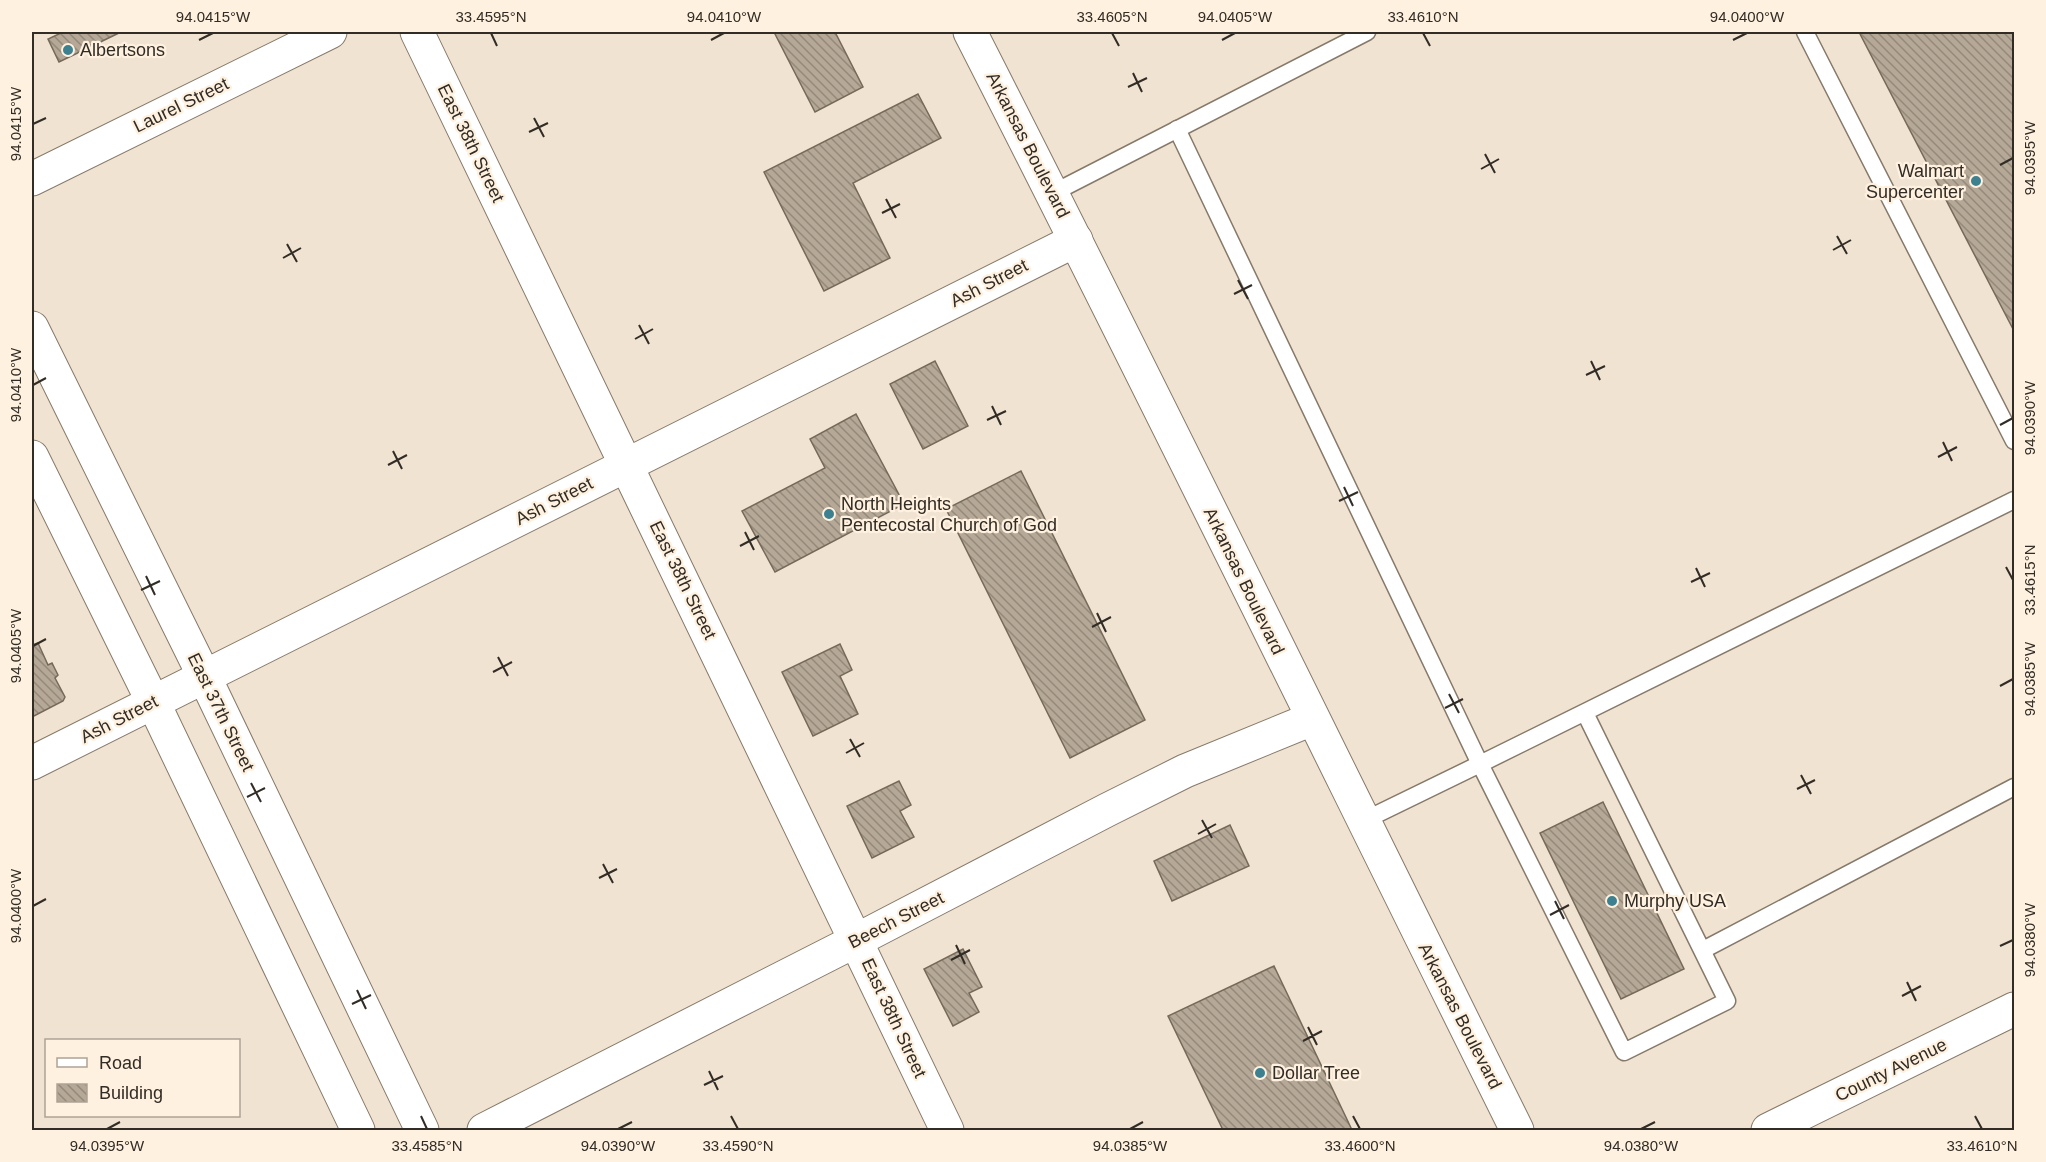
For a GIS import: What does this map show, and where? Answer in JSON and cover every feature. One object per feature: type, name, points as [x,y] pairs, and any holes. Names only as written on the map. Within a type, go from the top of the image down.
[{"type":"street","name":"Laurel Street","points":[[32,179],[330,32]]},
{"type":"street","name":"East 38th Street","points":[[417,32],[857,940],[947,1131]]},
{"type":"street","name":"Arkansas Boulevard","points":[[970,32],[1077,240],[1517,1131]]},
{"type":"street","name":"Ash Street","points":[[32,763],[1077,240]]},
{"type":"street","name":"East 37th Street","points":[[32,328],[204,676],[422,1131]]},
{"type":"street","points":[[32,457],[153,702],[358,1131]]},
{"type":"street","name":"Beech Street","points":[[484,1131],[1185,771],[1312,719]]},
{"type":"street","name":"County Avenue","points":[[1768,1131],[2014,1009]]},
{"type":"lane","points":[[1053,193],[1367,32]]},
{"type":"lane","points":[[1805,32],[2014,441]]},
{"type":"lane","points":[[1177,129],[1480,764],[1624,1052],[1727,1001],[1585,713]]},
{"type":"lane","points":[[1363,821],[2014,500]]},
{"type":"lane","points":[[1702,950],[2014,787]]},
{"type":"building","name":"Albertsons","points":[[63,32],[121,32],[59,62],[48,39]]},
{"type":"building","points":[[774,32],[835,32],[863,87],[815,112]]},
{"type":"building","name":"Walmart Supercenter","points":[[1859,32],[2014,32],[2014,331]]},
{"type":"building","points":[[918,94],[941,138],[853,183],[890,258],[824,291],[764,172]]},
{"type":"building","points":[[935,361],[968,426],[923,449],[890,384]]},
{"type":"building","points":[[856,414],[904,504],[775,572],[742,511],[825,468],[810,439]]},
{"type":"building","points":[[1021,471],[1145,720],[1070,758],[946,509]]},
{"type":"building","points":[[38,643],[48,665],[52,663],[58,675],[55,678],[65,697],[63,701],[32,717],[32,645]]},
{"type":"building","points":[[840,644],[852,670],[840,676],[858,714],[813,736],[782,672]]},
{"type":"building","points":[[899,781],[911,805],[900,811],[914,837],[872,858],[847,806]]},
{"type":"building","name":"Murphy USA","points":[[1603,802],[1684,969],[1621,999],[1540,833]]},
{"type":"building","points":[[1230,825],[1249,866],[1172,901],[1154,861]]},
{"type":"building","points":[[963,949],[982,987],[969,993],[979,1012],[953,1026],[924,969]]},
{"type":"building","name":"Dollar Tree","points":[[1274,966],[1352,1130],[1223,1130],[1168,1016]]},
{"type":"place","name":"Albertsons","points":[[68,50]]},
{"type":"place","name":"Walmart Supercenter","points":[[1976,181]]},
{"type":"place","name":"North Heights Pentecostal Church of God","points":[[829,514]]},
{"type":"place","name":"Murphy USA","points":[[1612,901]]},
{"type":"place","name":"Dollar Tree","points":[[1260,1073]]}]
